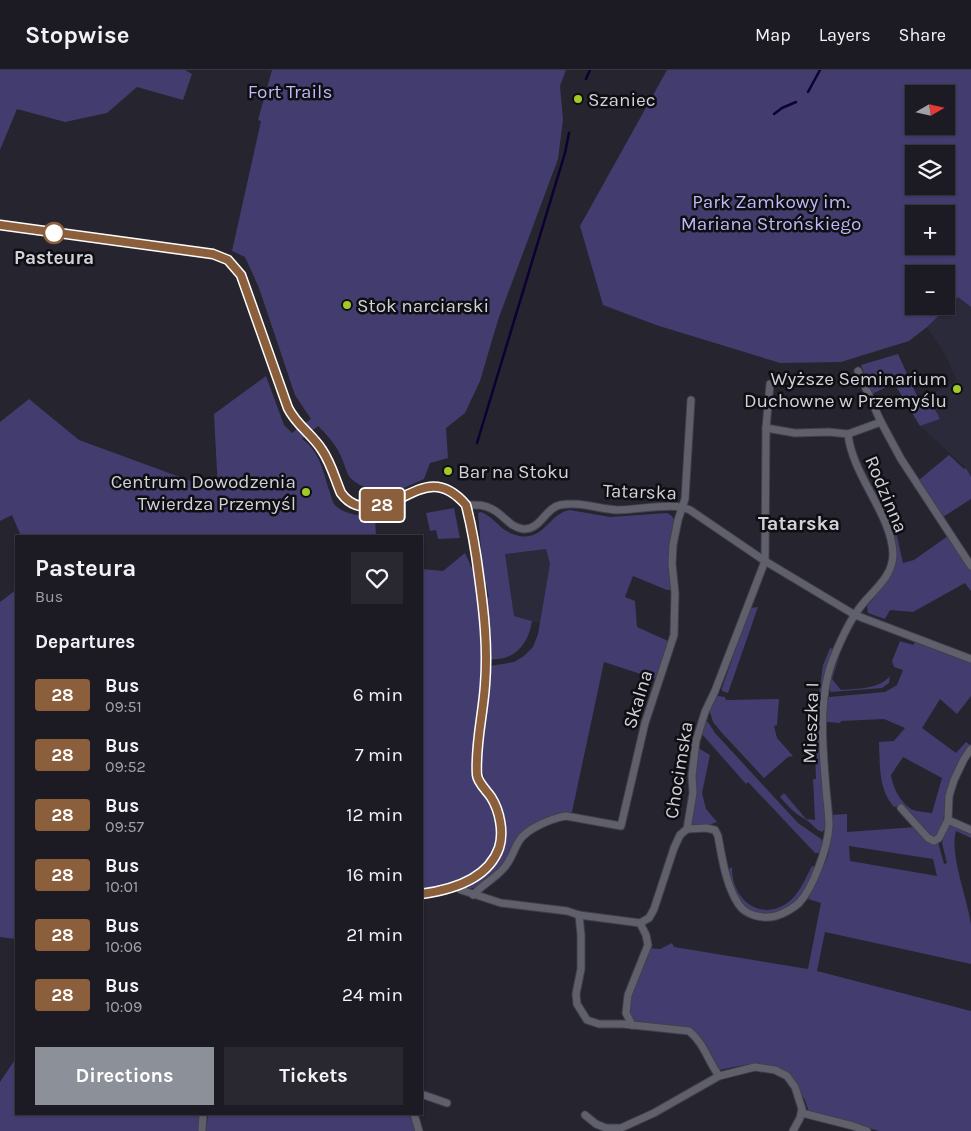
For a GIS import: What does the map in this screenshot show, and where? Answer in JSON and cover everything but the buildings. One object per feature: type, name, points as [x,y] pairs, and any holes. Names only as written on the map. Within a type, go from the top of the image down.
[{"type":"street","points":[[0,225],[213,254],[228,260],[241,275],[288,408],[300,426],[315,440],[322,450],[345,499],[360,506],[385,505],[424,487],[436,486],[446,489],[460,498],[466,505],[477,560],[487,644],[477,778],[495,805],[501,837],[496,853],[486,868],[477,876],[457,885],[423,894]]},
{"type":"street","points":[[858,371],[881,422],[901,459],[971,566]]},
{"type":"street","points":[[765,561],[766,428],[770,384]]},
{"type":"street","name":"Skalna","points":[[473,895],[504,868],[514,854],[519,840],[531,829],[566,816],[621,826],[645,723],[674,635],[675,593],[673,554],[685,494],[692,400]]},
{"type":"street","points":[[766,428],[795,433],[829,432],[848,434],[881,422]]},
{"type":"street","name":"Rodzinna","points":[[848,434],[852,455],[886,527],[893,554],[890,569],[879,586],[855,614]]},
{"type":"street","name":"Tatarska","points":[[466,505],[483,505],[494,509],[511,525],[523,529],[531,528],[558,505],[564,504],[586,504],[614,510],[682,507],[690,510],[765,561],[855,614],[971,659]]},
{"type":"street","name":"Chocimska","points":[[640,923],[649,918],[654,909],[674,848],[680,835],[687,829],[693,793],[692,776],[696,741],[705,712],[715,691],[765,561]]},
{"type":"street","name":"Mieszka I","points":[[687,829],[706,828],[715,830],[730,888],[740,908],[758,917],[770,917],[790,910],[799,903],[806,893],[822,857],[827,838],[829,827],[823,748],[824,695],[828,674],[855,614]]},
{"type":"street","points":[[901,808],[928,838],[934,840],[939,838],[948,820],[950,796],[954,780],[971,749]]},
{"type":"street","points":[[948,820],[971,830]]},
{"type":"street","points":[[457,885],[461,890],[501,904],[567,910],[579,915],[640,923],[646,935],[648,945],[632,982],[626,1003],[626,1013],[632,1025]]},
{"type":"street","points":[[579,915],[581,969],[576,994],[577,1004],[587,1020],[599,1024],[632,1025],[689,1031],[697,1038],[720,1076]]},
{"type":"street","points":[[585,1115],[596,1124],[606,1128],[621,1128],[654,1113],[720,1076],[755,1067],[774,1070],[787,1076],[795,1087],[802,1103],[802,1113],[793,1131]]},
{"type":"street","points":[[423,1095],[447,1102]]},
{"type":"street","points":[[802,1113],[867,1131]]},
{"type":"street","points":[[202,1131],[204,1115]]},
{"type":"street","points":[[414,1115],[420,1131]]},
{"type":"shaded area","name":"Wyższe Seminarium Duchowne w Przemyślu","points":[[958,297],[971,307],[971,477],[966,468],[920,426],[940,419],[928,396],[957,381],[946,356],[927,327],[939,315],[955,315],[955,300]]},
{"type":"shaded area","points":[[546,549],[550,564],[540,623],[514,616],[505,554]]},
{"type":"green space","points":[[0,70],[185,70],[192,74],[183,100],[137,87],[107,113],[65,122],[17,109],[0,150]]},
{"type":"green space","name":"Stok narciarski","points":[[272,70],[566,70],[560,86],[563,120],[558,159],[498,320],[480,381],[465,413],[446,428],[448,458],[430,463],[424,479],[383,497],[374,495],[375,490],[364,487],[351,479],[341,455],[330,438],[318,426],[302,439],[313,449],[316,455],[335,506],[360,516],[375,518],[376,535],[21,535],[12,515],[0,521],[0,422],[29,399],[79,440],[218,491],[214,414],[266,376],[284,425],[292,433],[311,419],[295,395],[259,288],[245,257],[232,251],[261,121],[258,120]]},
{"type":"green space","name":"Park Zamkowy im. Mariana Strońskiego","points":[[667,70],[971,70],[971,307],[958,297],[955,300],[955,265],[905,265],[905,315],[939,315],[927,327],[909,341],[841,362],[780,363],[656,325],[603,305],[580,226]]},
{"type":"green space","points":[[898,354],[918,398],[928,396],[940,419],[920,426],[894,383],[872,394],[861,365]]},
{"type":"green space","points":[[949,455],[964,469],[966,468],[971,477],[971,499],[943,517],[919,480]]},
{"type":"green space","points":[[874,488],[894,523],[903,563],[914,560],[948,536],[971,571],[971,591],[965,583],[913,612],[890,610],[885,619],[868,613],[867,606],[890,576],[896,557],[892,534]]},
{"type":"green space","points":[[454,508],[460,538],[438,539],[436,530],[430,531],[426,513]]},
{"type":"green space","points":[[570,510],[610,517],[667,513],[672,516],[674,520],[668,565],[671,590],[633,576],[625,597],[635,601],[637,627],[668,641],[656,679],[604,662],[572,812],[545,819],[526,829],[519,835],[506,863],[485,882],[466,890],[465,887],[482,877],[495,863],[502,850],[506,836],[504,814],[485,780],[482,767],[490,666],[514,662],[533,647],[538,634],[550,564],[546,549],[505,554],[514,616],[532,621],[528,637],[519,649],[506,657],[490,659],[491,635],[486,597],[489,597],[486,584],[484,584],[478,513],[486,514],[504,530],[523,537],[531,536],[538,532],[562,512]]},
{"type":"green space","points":[[465,553],[480,586],[485,622],[477,778],[497,811],[499,848],[477,876],[423,893],[423,569],[443,571]]},
{"type":"green space","points":[[15,591],[15,939],[0,937],[0,602]]},
{"type":"green space","points":[[758,607],[728,693],[722,691],[750,608]]},
{"type":"green space","points":[[900,641],[913,645],[915,642],[971,663],[971,696],[957,714],[940,699],[922,728],[956,753],[966,742],[970,745],[957,768],[937,838],[931,837],[902,805],[894,807],[882,784],[879,742],[894,741],[905,728],[884,719],[841,721],[840,723],[827,722],[827,703],[829,697],[885,692],[897,685],[903,670],[894,667],[892,661]],"holes":[[[903,757],[942,778],[932,813],[916,811],[907,806],[893,785],[891,775]]]},
{"type":"green space","points":[[830,648],[833,649],[826,670],[819,714],[820,761],[826,828],[822,832],[789,807],[780,797],[784,793],[806,819],[815,820],[813,779],[816,779],[814,729],[823,665]]},
{"type":"green space","points":[[841,652],[832,679],[841,690],[874,686],[885,681],[890,676],[889,683],[882,688],[831,692],[829,688],[832,675]]},
{"type":"green space","points":[[718,696],[725,697],[726,700],[779,699],[777,725],[774,726],[777,738],[793,756],[788,757],[764,778],[713,722],[709,709],[714,699]]},
{"type":"green space","points":[[705,722],[708,722],[715,733],[798,823],[821,839],[823,843],[822,853],[815,853],[748,782],[746,784],[701,733]]},
{"type":"green space","points":[[698,748],[710,755],[702,793],[706,809],[717,822],[706,826],[693,826],[691,822]]},
{"type":"green space","points":[[847,814],[847,832],[916,827],[938,842],[944,864],[947,863],[942,843],[948,826],[952,825],[971,834],[971,838],[956,831],[955,852],[971,925],[971,964],[825,932],[817,971],[971,1011],[971,1131],[879,1131],[809,1112],[805,1100],[789,1075],[761,1064],[750,1064],[719,1070],[699,1035],[693,1031],[635,1023],[629,1015],[628,1002],[630,995],[649,948],[660,949],[672,943],[674,947],[808,969],[821,903],[808,899],[828,856],[831,836],[830,815]],"holes":[[[849,846],[933,859],[937,876],[850,861]]]},
{"type":"green space","points":[[812,866],[816,867],[797,899],[782,912],[768,915],[754,912],[741,904],[734,891],[729,869],[732,867],[733,879],[743,899],[751,906],[771,910],[792,899],[801,888]]},
{"type":"green space","points":[[15,1060],[15,1115],[203,1115],[202,1131],[0,1131],[0,1082]]},
{"type":"green space","points":[[208,1115],[411,1115],[417,1131],[206,1131]]},
{"type":"waterway","points":[[586,79],[590,70]]},
{"type":"waterway","points":[[808,92],[820,70]]},
{"type":"waterway","points":[[774,114],[796,102]]},
{"type":"waterway","points":[[477,443],[565,153],[569,133]]},
{"type":"bus line","name":"28","points":[[0,225],[213,254],[228,260],[241,275],[288,408],[300,426],[315,440],[322,450],[345,499],[352,504],[366,507],[385,505],[413,491],[424,487],[436,486],[446,489],[460,498],[466,505],[477,560],[487,644],[477,778],[492,799],[497,811],[501,837],[499,848],[494,858],[477,876],[457,885],[423,894]]},
{"type":"place","name":"Szaniec","points":[[578,99]]},
{"type":"place","name":"Pasteura","points":[[54,233]]},
{"type":"place","name":"Stok narciarski","points":[[347,305]]},
{"type":"place","name":"Wyższe Seminarium Duchowne w Przemyślu","points":[[957,389]]},
{"type":"place","name":"Bar na Stoku","points":[[448,471]]},
{"type":"place","name":"Centrum Dowodzenia Twierdza Przemyśl","points":[[306,492]]},
{"type":"district","name":"Tatarska","points":[[799,523]]},
{"type":"park label","name":"Fort Trails","points":[[290,91]]}]
